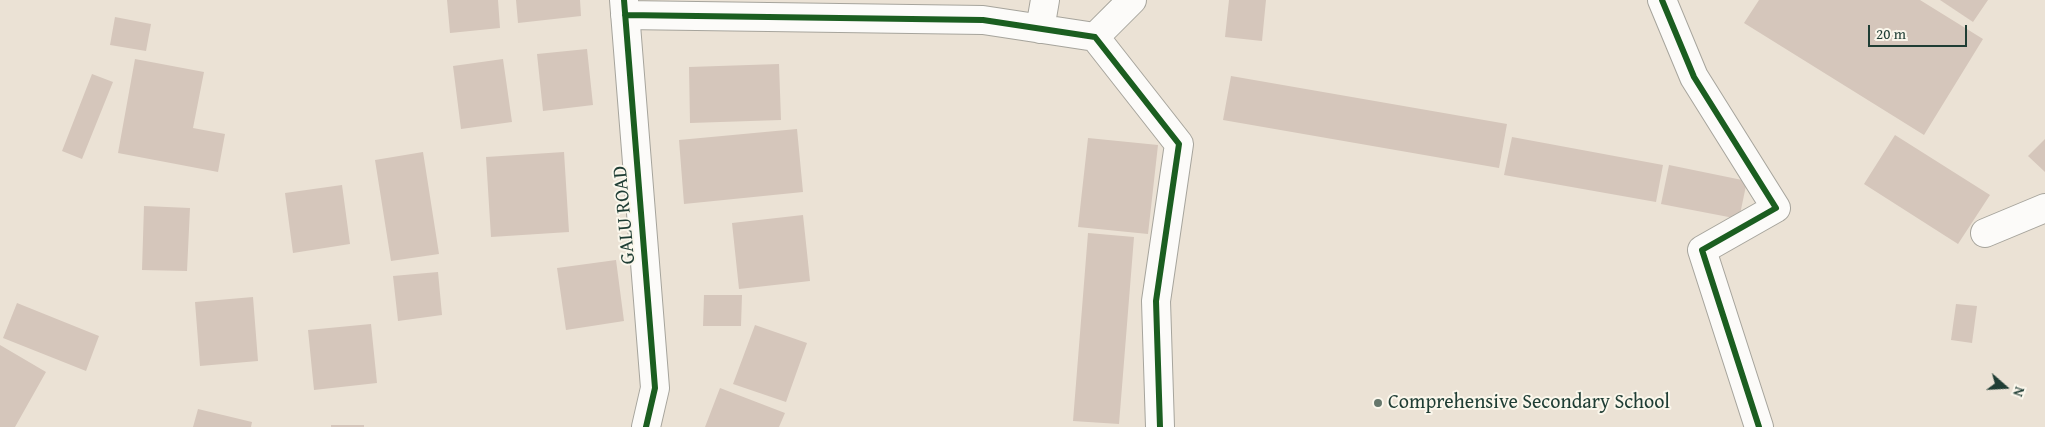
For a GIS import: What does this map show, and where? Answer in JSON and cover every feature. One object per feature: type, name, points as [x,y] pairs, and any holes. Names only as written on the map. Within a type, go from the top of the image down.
[{"type":"street","points":[[1040,28],[1045,0]]},
{"type":"street","points":[[1095,37],[1132,0]]},
{"type":"street","points":[[1662,0],[1694,77],[1776,208],[1702,250],[1759,427]]},
{"type":"street","points":[[624,8],[983,20],[1095,37],[1179,144],[1156,301],[1160,427]]},
{"type":"street","name":"GALU ROAD","points":[[624,8],[655,388],[646,427]]},
{"type":"street","points":[[1985,233],[2045,208]]},
{"type":"building","points":[[447,0],[498,0],[500,28],[450,33]]},
{"type":"building","points":[[516,0],[580,0],[581,16],[518,23]]},
{"type":"building","points":[[1229,0],[1266,0],[1262,41],[1225,37]]},
{"type":"building","points":[[1759,0],[1920,0],[1983,39],[1924,135],[1744,23]]},
{"type":"building","points":[[1940,0],[1988,0],[1973,22]]},
{"type":"building","points":[[115,17],[151,24],[146,51],[110,45]]},
{"type":"building","points":[[587,49],[593,105],[543,111],[537,54]]},
{"type":"building","points":[[135,59],[204,72],[193,128],[225,134],[218,172],[118,153]]},
{"type":"building","points":[[503,59],[512,122],[461,129],[453,66]]},
{"type":"building","points":[[779,64],[781,120],[690,123],[689,67]]},
{"type":"building","points":[[92,74],[113,82],[82,159],[62,151]]},
{"type":"building","points":[[1231,76],[1507,124],[1499,168],[1223,120]]},
{"type":"building","points":[[797,129],[803,192],[684,204],[679,140]]},
{"type":"building","points":[[1895,135],[1990,195],[1958,244],[1864,184]]},
{"type":"building","points":[[1512,137],[1663,165],[1656,202],[1504,175]]},
{"type":"building","points":[[1088,138],[1158,145],[1148,234],[1078,227]]},
{"type":"building","points":[[2045,139],[2045,172],[2028,156]]},
{"type":"building","points":[[423,152],[439,254],[391,261],[375,160]]},
{"type":"building","points":[[564,152],[569,232],[491,237],[486,157]]},
{"type":"building","points":[[1669,165],[1747,181],[1739,219],[1661,204]]},
{"type":"building","points":[[342,185],[350,244],[293,253],[285,193]]},
{"type":"building","points":[[144,206],[190,208],[187,271],[142,270]]},
{"type":"building","points":[[803,215],[810,281],[739,289],[732,223]]},
{"type":"building","points":[[1088,233],[1134,237],[1119,424],[1073,421]]},
{"type":"building","points":[[616,260],[624,321],[566,330],[557,268]]},
{"type":"building","points":[[438,272],[442,315],[398,321],[393,276]]},
{"type":"building","points":[[704,295],[742,295],[741,326],[703,326]]},
{"type":"building","points":[[253,297],[258,361],[200,366],[195,302]]},
{"type":"building","points":[[17,303],[99,336],[86,371],[3,338]]},
{"type":"building","points":[[1956,304],[1977,306],[1972,343],[1951,340]]},
{"type":"building","points":[[371,324],[377,383],[314,390],[308,330]]},
{"type":"building","points":[[755,325],[807,343],[786,402],[733,384]]},
{"type":"building","points":[[0,345],[46,372],[15,427],[0,427]]},
{"type":"building","points":[[720,388],[785,413],[779,427],[705,427]]},
{"type":"building","points":[[198,409],[252,422],[251,427],[193,427]]},
{"type":"building","points":[[331,425],[364,425],[364,427],[331,427]]},
{"type":"cycle path","points":[[624,0],[655,388],[646,427]]},
{"type":"cycle path","points":[[1662,0],[1694,77],[1776,208],[1702,250],[1759,427]]},
{"type":"cycle path","points":[[625,15],[983,20],[1095,37],[1179,144],[1156,301],[1160,427]]},
{"type":"place","name":"Comprehensive Secondary School","points":[[1378,403]]}]
